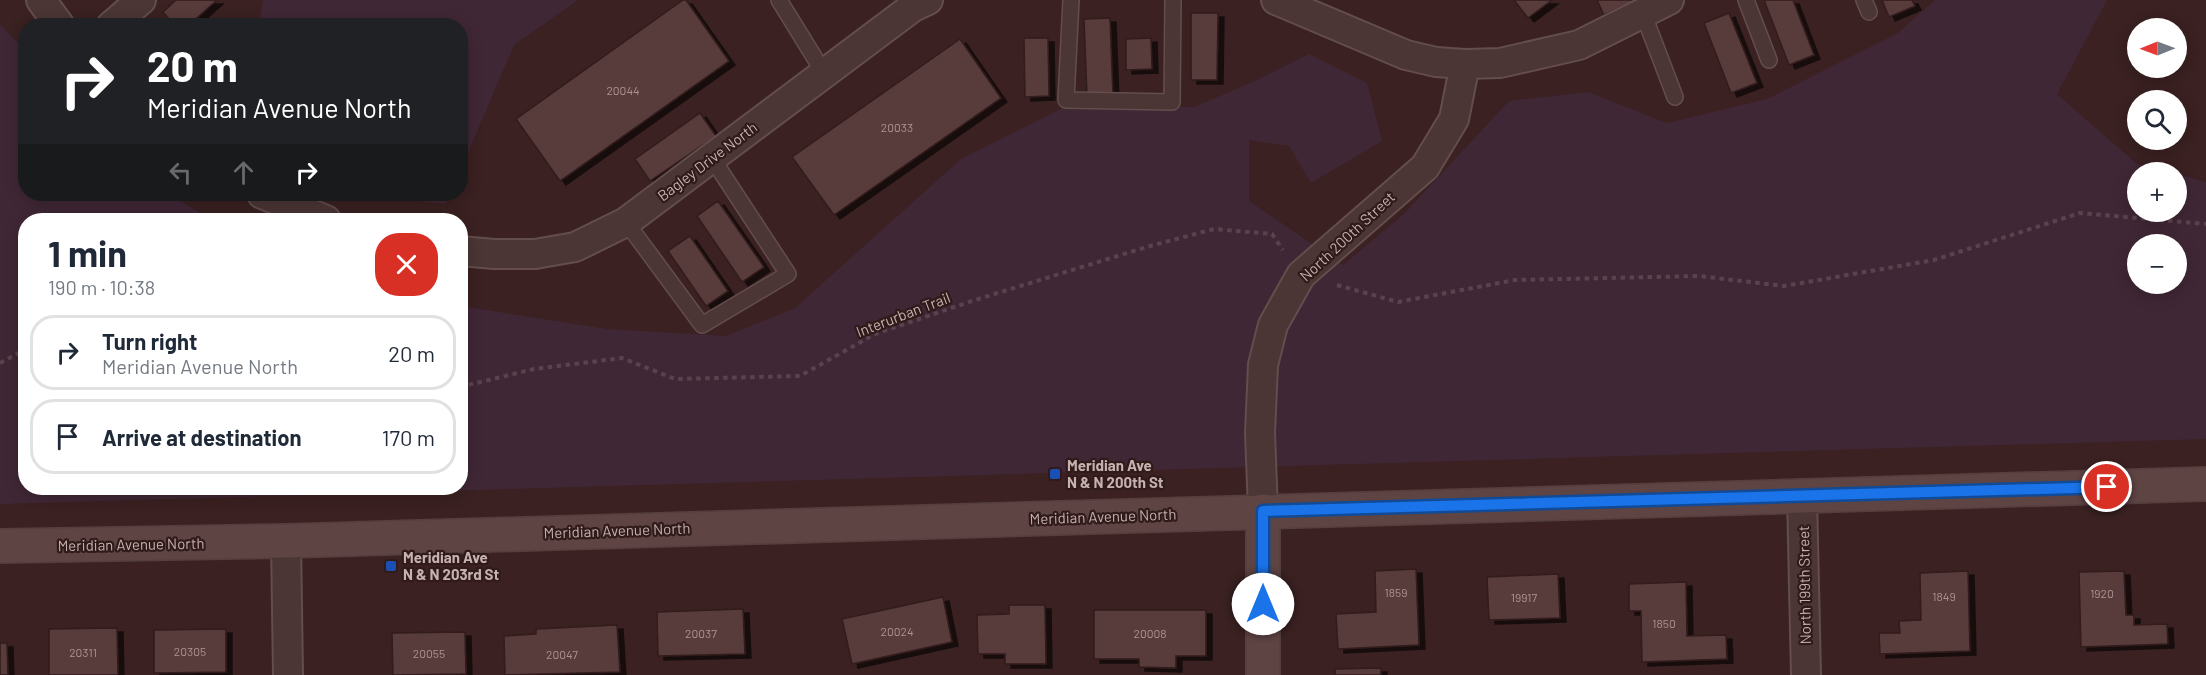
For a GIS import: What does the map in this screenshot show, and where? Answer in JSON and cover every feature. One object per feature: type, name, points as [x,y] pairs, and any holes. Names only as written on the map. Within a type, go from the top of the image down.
[{"type":"street","points":[[41,0],[54,18]]},
{"type":"street","points":[[120,18],[141,0]]},
{"type":"street","points":[[1276,0],[1406,55],[1436,62],[1465,64],[1500,63],[1579,45],[1669,0]]},
{"type":"street","name":"Bagley Drive North","points":[[468,252],[535,254],[575,247],[626,222],[917,2]]},
{"type":"street","name":"North 200th Street","points":[[1263,675],[1263,511],[1260,433],[1263,364],[1273,325],[1301,275],[1425,166],[1454,119],[1465,64]]},
{"type":"street","points":[[280,201],[310,213]]},
{"type":"street","name":"Meridian Avenue North","points":[[0,546],[286,541],[2206,484]]},
{"type":"street","name":"North 199th Street","points":[[1802,495],[1806,675]]},
{"type":"street","points":[[286,541],[288,675]]},
{"type":"lane","points":[[779,0],[824,73]]},
{"type":"lane","points":[[1071,0],[1066,100],[1172,102],[1173,0]]},
{"type":"lane","points":[[1746,0],[1769,60]]},
{"type":"lane","points":[[1643,13],[1675,97]]},
{"type":"lane","points":[[626,222],[702,325],[788,274],[712,158]]},
{"type":"path","points":[[1301,275],[1398,302],[1515,280],[1699,276],[1784,286],[1934,260],[2080,213],[2206,224]]},
{"type":"path","name":"Interurban Trail","points":[[468,385],[534,369],[622,358],[675,379],[800,376],[875,334],[975,300],[1150,246],[1214,229],[1272,234],[1301,275]]},
{"type":"path","points":[[0,363],[18,353]]},
{"type":"shaded area","points":[[263,0],[578,0],[514,45],[468,153],[468,18],[260,18]]},
{"type":"shaded area","points":[[1935,0],[2107,0],[2057,94],[2135,162],[2127,162],[2127,222],[2187,222],[2187,177],[2206,182],[2206,439],[468,490],[468,307],[607,329],[726,336],[795,308],[961,159],[1069,105],[1194,107],[1255,81],[1309,54],[1367,83],[1382,141],[1311,183],[1289,146],[1249,140],[1249,201],[1343,265],[1404,214],[1509,101],[1588,92],[1667,123],[1767,99],[1898,33]]},
{"type":"shaded area","points":[[0,24],[18,43],[18,201],[181,201],[200,213],[18,213],[18,495],[305,495],[0,504]]},
{"type":"shaded area","points":[[420,201],[446,201],[445,204]]},
{"type":"building","points":[[176,0],[217,0],[197,18],[168,18],[163,12]]},
{"type":"building","points":[[686,0],[729,61],[560,181],[516,119]]},
{"type":"building","points":[[1514,0],[1552,0],[1528,18]]},
{"type":"building","points":[[1597,0],[1637,0],[1604,15]]},
{"type":"building","points":[[1764,0],[1793,0],[1814,55],[1789,65]]},
{"type":"building","points":[[1882,0],[1912,0],[1915,6],[1889,17]]},
{"type":"building","points":[[1191,13],[1218,13],[1217,80],[1191,80]]},
{"type":"building","points":[[1729,13],[1757,83],[1731,93],[1704,23]]},
{"type":"building","points":[[1110,18],[1113,97],[1087,97],[1084,19]]},
{"type":"building","points":[[1024,38],[1048,38],[1049,96],[1025,97]]},
{"type":"building","points":[[1151,38],[1152,69],[1126,70],[1126,39]]},
{"type":"building","points":[[960,39],[1001,98],[834,215],[792,157]]},
{"type":"building","points":[[700,113],[716,136],[650,181],[635,159]]},
{"type":"building","points":[[718,201],[764,267],[742,282],[697,216]]},
{"type":"building","points":[[690,236],[728,291],[706,306],[668,251]]},
{"type":"building","points":[[1416,569],[1419,645],[1338,649],[1336,614],[1376,612],[1375,571]]},
{"type":"building","points":[[1968,571],[1970,651],[1880,654],[1879,633],[1900,633],[1899,621],[1921,620],[1920,573]]},
{"type":"building","points":[[2124,571],[2126,615],[2134,615],[2134,625],[2167,624],[2168,644],[2081,647],[2079,572]]},
{"type":"building","points":[[1558,574],[1560,618],[1489,620],[1487,577]]},
{"type":"building","points":[[1686,582],[1687,636],[1726,635],[1727,659],[1642,662],[1641,611],[1629,611],[1629,584]]},
{"type":"building","points":[[943,597],[952,642],[852,664],[842,619]]},
{"type":"building","points":[[1009,605],[1045,605],[1046,664],[1005,664],[1005,654],[978,654],[977,615],[1009,614]]},
{"type":"building","points":[[743,609],[745,654],[658,656],[657,612]]},
{"type":"building","points":[[1094,610],[1206,610],[1206,656],[1176,656],[1176,668],[1139,667],[1139,659],[1094,659]]},
{"type":"building","points":[[617,625],[620,672],[505,675],[504,636],[536,634],[536,629]]},
{"type":"building","points":[[117,628],[118,675],[49,675],[49,629]]},
{"type":"building","points":[[226,629],[226,672],[154,673],[154,630]]},
{"type":"building","points":[[465,632],[466,674],[393,675],[392,633]]},
{"type":"building","points":[[0,643],[7,643],[8,675],[0,675]]},
{"type":"building","points":[[1381,668],[1381,675],[1335,675],[1335,669]]},
{"type":"place","name":"Meridian Ave N & N 200th St","points":[[1055,474]]},
{"type":"place","name":"Meridian Ave N & N 203rd St","points":[[391,566]]},
{"type":"route","points":[[1263,604],[1263,511],[2107,487]]}]
